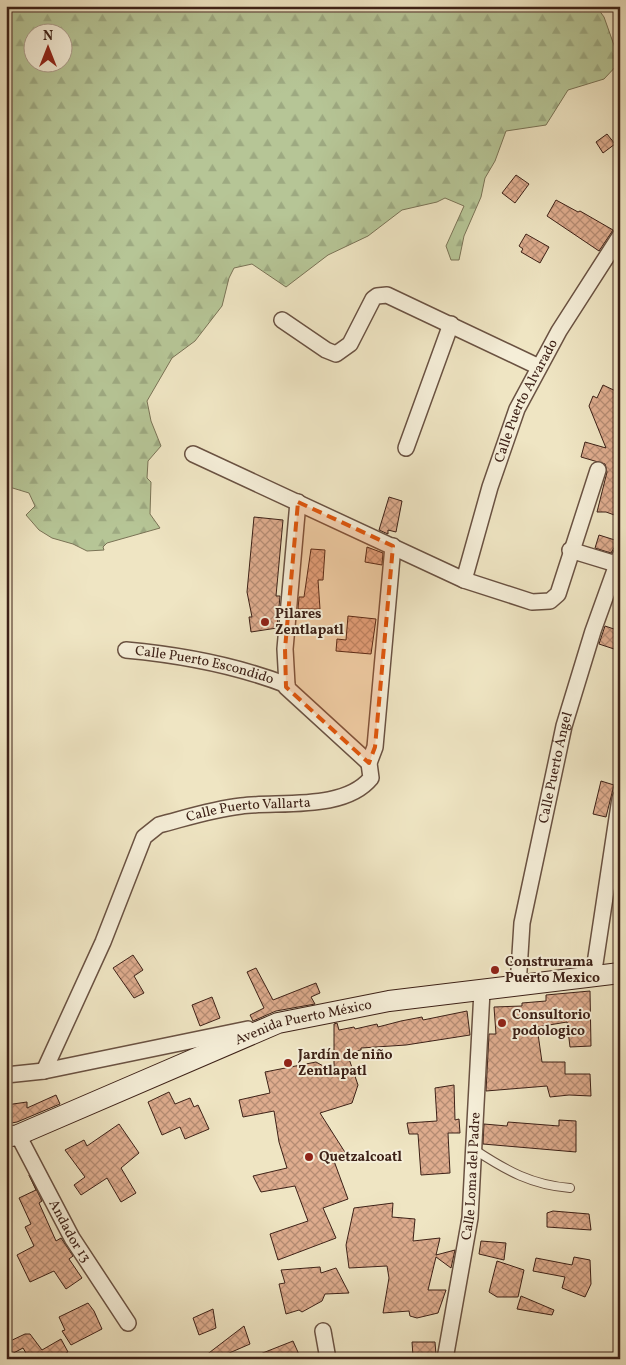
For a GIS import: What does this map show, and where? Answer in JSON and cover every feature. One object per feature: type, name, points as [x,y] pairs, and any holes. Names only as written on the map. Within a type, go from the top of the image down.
[{"type":"main road","name":"Avenida Puerto México","points":[[12,1136],[278,1023],[389,1002],[620,973]]},
{"type":"street","name":"Calle Puerto Alvarado","points":[[464,580],[490,487],[516,409],[586,285],[620,236]]},
{"type":"street","points":[[282,320],[326,350],[336,354],[350,344],[373,299],[382,294],[395,297],[539,367]]},
{"type":"street","points":[[406,448],[451,324]]},
{"type":"street","points":[[193,454],[464,580],[532,602],[550,601],[558,594],[570,550],[598,470]]},
{"type":"street","points":[[287,685],[285,649],[298,502]]},
{"type":"street","name":"Calle Puerto Vallarta","points":[[44,1071],[103,942],[139,848],[148,832],[159,825],[240,806],[318,801],[347,796],[365,786],[371,778],[369,763],[375,748],[393,546]]},
{"type":"street","points":[[570,550],[618,560]]},
{"type":"street","name":"Calle Puerto Ángel","points":[[518,986],[522,922],[564,726],[618,560]]},
{"type":"street","name":"Calle Puerto Escondido","points":[[126,650],[165,653],[223,665],[255,672],[287,685],[286,687],[369,763]]},
{"type":"street","points":[[593,977],[620,798]]},
{"type":"street","name":"Calle Loma del Padre","points":[[445,1359],[470,1218],[482,991]]},
{"type":"street","points":[[6,1075],[44,1071],[278,1023]]},
{"type":"street","name":"Andador 13","points":[[12,1136],[72,1238],[128,1323]]},
{"type":"street","points":[[323,1331],[328,1359]]},
{"type":"lane","points":[[475,1150],[529,1181],[549,1187],[570,1188]]},
{"type":"highlighted area","points":[[298,502],[393,546],[375,747],[369,763],[286,687],[285,649]]},
{"type":"green space","points":[[6,6],[596,6],[604,17],[620,62],[604,79],[568,90],[546,125],[506,131],[495,161],[485,178],[481,197],[464,236],[459,260],[451,260],[446,246],[464,206],[445,198],[437,202],[402,210],[368,236],[328,255],[286,287],[252,264],[234,268],[229,278],[222,306],[195,341],[172,358],[147,401],[151,421],[161,446],[148,461],[147,478],[151,482],[150,514],[160,528],[107,543],[103,547],[104,550],[87,551],[73,544],[52,538],[39,530],[26,515],[35,506],[29,493],[6,486]]},
{"type":"building","points":[[607,134],[615,144],[603,153],[596,142]]},
{"type":"building","points":[[516,175],[529,184],[515,203],[502,193]]},
{"type":"building","points":[[556,200],[613,230],[599,251],[547,216]]},
{"type":"building","points":[[526,234],[549,247],[540,263],[521,252],[523,249],[519,246]]},
{"type":"building","points":[[603,385],[620,393],[620,517],[606,512],[597,512],[607,472],[605,464],[581,457],[585,442],[606,448],[589,406],[593,396],[597,398]]},
{"type":"building","points":[[389,497],[402,501],[396,532],[388,530],[388,534],[379,530]]},
{"type":"building","points":[[254,517],[283,520],[276,596],[280,596],[277,628],[251,632],[249,617],[252,617],[247,592]]},
{"type":"building","points":[[599,535],[618,541],[611,553],[595,548]]},
{"type":"building","points":[[367,547],[383,553],[382,565],[365,562]]},
{"type":"building","points":[[311,549],[325,550],[323,580],[318,580],[320,609],[298,609],[299,597],[304,597]]},
{"type":"building","points":[[348,616],[376,619],[371,654],[336,651],[337,639],[346,640]]},
{"type":"building","points":[[605,626],[620,631],[620,651],[599,644]]},
{"type":"building","points":[[601,781],[614,785],[606,817],[593,814]]},
{"type":"building","points":[[133,955],[143,970],[134,976],[144,993],[134,998],[113,968]]},
{"type":"building","points":[[256,968],[273,1000],[316,983],[320,993],[311,997],[315,1004],[276,1011],[253,1021],[250,1015],[264,1008],[247,972]]},
{"type":"building","points":[[590,991],[591,1046],[570,1047],[567,1022],[537,1027],[542,1062],[565,1062],[565,1074],[590,1074],[591,1096],[569,1095],[550,1097],[547,1086],[486,1091],[489,1034],[496,1034],[494,1007],[522,1006],[522,1003],[546,1001],[546,995]]},
{"type":"building","points":[[212,997],[220,1018],[200,1026],[192,1005]]},
{"type":"building","points":[[467,1011],[470,1035],[406,1045],[361,1048],[361,1050],[347,1053],[358,1085],[352,1103],[320,1113],[348,1157],[334,1161],[348,1199],[323,1208],[336,1238],[278,1260],[270,1234],[308,1221],[295,1186],[261,1192],[253,1176],[287,1168],[279,1142],[274,1111],[243,1117],[239,1100],[270,1093],[265,1072],[316,1062],[334,1072],[334,1024],[337,1023],[339,1030],[354,1027],[355,1029],[377,1024],[378,1027],[422,1017],[423,1020]]},
{"type":"building","points":[[454,1085],[455,1120],[459,1119],[460,1133],[448,1133],[450,1173],[421,1175],[418,1134],[409,1134],[407,1123],[437,1121],[435,1088]]},
{"type":"building","points":[[169,1092],[175,1104],[190,1098],[194,1107],[198,1105],[209,1129],[185,1139],[180,1127],[162,1135],[148,1102]]},
{"type":"building","points":[[56,1095],[60,1104],[17,1122],[6,1124],[6,1105],[27,1102],[27,1108]]},
{"type":"building","points":[[559,1120],[576,1121],[576,1152],[483,1144],[484,1124],[507,1126],[508,1122],[559,1126]]},
{"type":"building","points":[[119,1124],[139,1153],[121,1168],[136,1193],[121,1202],[107,1178],[81,1195],[74,1185],[85,1177],[65,1150],[84,1140],[87,1146]]},
{"type":"building","points":[[29,1175],[42,1201],[39,1203],[56,1241],[61,1238],[73,1256],[69,1259],[82,1278],[66,1289],[54,1271],[30,1282],[17,1255],[34,1246],[25,1227],[31,1224],[19,1198],[36,1190]]},
{"type":"building","points":[[393,1203],[392,1217],[415,1219],[413,1241],[440,1238],[436,1255],[455,1250],[451,1268],[436,1257],[428,1290],[446,1290],[438,1313],[417,1318],[410,1316],[409,1311],[383,1313],[389,1278],[387,1266],[349,1268],[346,1245],[354,1208]]},
{"type":"building","points":[[553,1211],[589,1214],[591,1230],[547,1227],[547,1213]]},
{"type":"building","points":[[481,1241],[506,1243],[504,1260],[479,1254]]},
{"type":"building","points":[[574,1257],[590,1260],[591,1284],[585,1297],[562,1288],[565,1277],[533,1271],[536,1258],[572,1265]]},
{"type":"building","points":[[497,1261],[524,1270],[518,1297],[497,1297],[489,1292]]},
{"type":"building","points":[[320,1267],[321,1273],[336,1268],[349,1293],[325,1294],[322,1301],[302,1312],[299,1310],[286,1314],[279,1284],[285,1283],[281,1270]]},
{"type":"building","points":[[521,1296],[554,1310],[552,1315],[517,1309]]},
{"type":"building","points":[[88,1303],[102,1329],[71,1345],[62,1331],[65,1330],[59,1317]]},
{"type":"building","points":[[213,1309],[216,1328],[199,1335],[193,1318]]},
{"type":"building","points":[[244,1326],[250,1344],[227,1354],[227,1359],[201,1359]]},
{"type":"building","points":[[25,1334],[30,1334],[42,1350],[61,1339],[68,1352],[55,1359],[27,1359],[29,1358],[23,1348],[6,1357],[6,1343]]},
{"type":"building","points":[[293,1341],[301,1359],[250,1358]]},
{"type":"building","points":[[412,1342],[435,1342],[436,1355],[413,1356]]},
{"type":"place","name":"Pilares Zentlapatl","points":[[265,622]]},
{"type":"place","name":"Construrama Puerto Mexico","points":[[495,970]]},
{"type":"place","name":"Consultorio podologico","points":[[502,1023]]},
{"type":"place","name":"Jardín de niño Zentlapatl","points":[[288,1063]]},
{"type":"place","name":"Quetzalcoatl","points":[[309,1157]]}]
